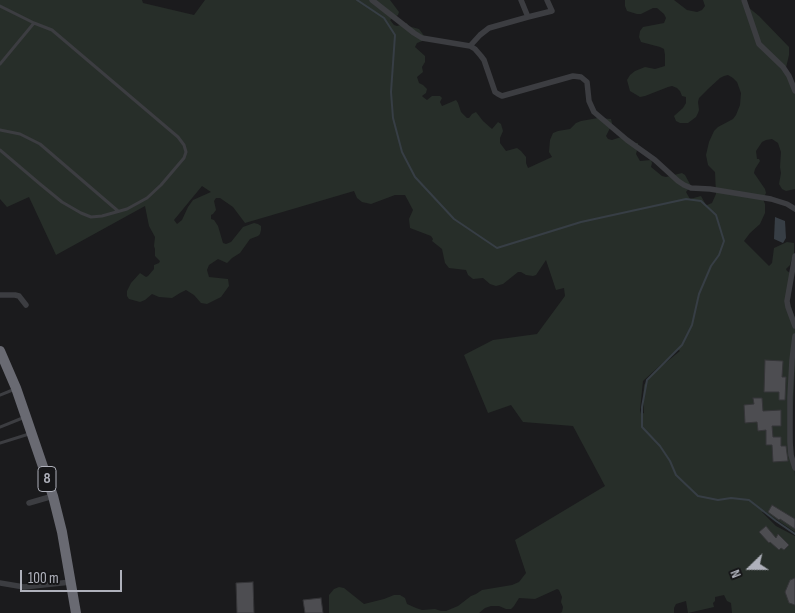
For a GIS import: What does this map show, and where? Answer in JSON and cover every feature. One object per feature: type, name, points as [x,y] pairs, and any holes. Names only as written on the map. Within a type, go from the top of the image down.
[{"type":"highway","name":"8","points":[[0,351],[16,388],[53,496],[62,532],[76,613]]},
{"type":"street","points":[[372,0],[422,38],[470,46],[475,49],[482,56],[495,92],[502,96],[573,76],[581,77],[587,82],[589,101],[594,112],[684,185],[692,188],[771,199],[795,208]]},
{"type":"street","points":[[522,0],[528,18]]},
{"type":"street","points":[[470,46],[489,28],[552,11],[548,0]]},
{"type":"street","points":[[744,0],[759,44],[783,67],[795,91]]},
{"type":"street","points":[[795,256],[787,301],[795,326]]},
{"type":"street","points":[[0,295],[19,296],[26,305]]},
{"type":"street","points":[[795,336],[790,398],[790,442],[795,468]]},
{"type":"street","points":[[30,503],[53,496]]},
{"type":"street","points":[[0,583],[24,587],[71,582]]},
{"type":"lane","points":[[0,6],[52,30],[178,137],[184,144],[186,152],[184,158],[147,198],[126,210],[91,217],[62,202],[0,150]]},
{"type":"lane","points":[[0,64],[34,23]]},
{"type":"lane","points":[[0,130],[20,134],[40,144],[118,212]]},
{"type":"lane","points":[[0,395],[16,388]]},
{"type":"lane","points":[[0,427],[26,417]]},
{"type":"lane","points":[[0,444],[32,433]]},
{"type":"shaded area","points":[[0,0],[142,0],[143,3],[194,15],[205,0],[390,0],[399,12],[398,15],[390,20],[394,25],[407,23],[408,26],[419,29],[425,37],[425,40],[417,43],[415,47],[425,56],[425,62],[422,67],[423,72],[417,77],[419,83],[427,89],[426,93],[422,96],[427,100],[432,96],[440,96],[442,98],[440,102],[442,106],[456,100],[461,112],[467,118],[476,112],[492,129],[498,122],[501,124],[503,131],[500,143],[506,151],[517,148],[521,151],[526,157],[528,168],[552,157],[549,152],[553,133],[570,129],[581,121],[598,118],[611,119],[612,123],[606,136],[608,139],[612,140],[621,137],[628,143],[638,143],[636,154],[640,161],[651,160],[651,167],[662,176],[666,177],[682,173],[691,186],[686,192],[690,199],[701,196],[707,205],[712,203],[716,194],[715,172],[708,165],[706,155],[709,142],[718,127],[733,119],[736,115],[740,105],[741,93],[737,82],[728,75],[720,78],[699,98],[698,113],[688,123],[676,121],[674,116],[686,103],[686,97],[682,96],[677,88],[672,86],[640,97],[630,91],[627,80],[635,71],[645,67],[655,69],[665,66],[664,49],[641,42],[639,37],[643,27],[664,23],[666,18],[657,8],[641,14],[627,11],[625,0],[674,0],[687,10],[697,12],[705,6],[703,0],[741,0],[789,47],[785,72],[795,83],[795,189],[786,191],[779,184],[781,152],[778,143],[772,139],[762,142],[756,151],[757,159],[760,161],[754,173],[765,189],[766,193],[763,199],[765,213],[760,224],[744,241],[769,266],[772,263],[774,248],[787,242],[794,243],[794,254],[790,265],[786,269],[792,274],[793,278],[789,301],[795,318],[792,428],[795,476],[795,532],[765,511],[762,512],[776,526],[795,536],[795,613],[732,613],[731,603],[727,601],[724,595],[715,597],[714,607],[688,613],[686,601],[676,604],[674,613],[560,613],[563,607],[562,597],[557,589],[535,599],[519,598],[511,609],[491,606],[479,613],[329,613],[329,595],[334,589],[339,587],[344,588],[364,604],[400,595],[405,598],[407,604],[416,608],[446,611],[458,606],[482,590],[519,582],[526,573],[515,540],[605,486],[573,426],[523,422],[511,405],[488,413],[464,355],[493,340],[537,334],[565,296],[564,288],[556,290],[546,260],[536,275],[526,275],[518,272],[503,284],[496,286],[483,278],[473,279],[466,270],[449,268],[445,263],[442,249],[432,241],[431,236],[410,228],[409,219],[413,210],[405,195],[395,195],[371,204],[362,202],[357,198],[354,191],[245,223],[233,207],[220,198],[216,198],[214,201],[216,210],[211,215],[211,219],[218,226],[223,243],[231,242],[243,227],[254,223],[261,226],[260,234],[250,239],[240,253],[227,263],[218,259],[209,265],[207,270],[209,277],[228,279],[229,286],[221,297],[207,304],[201,303],[186,290],[172,298],[159,297],[152,294],[140,302],[129,299],[127,291],[140,273],[146,277],[148,276],[154,269],[154,265],[160,261],[155,256],[155,237],[149,226],[145,206],[56,255],[29,197],[7,207],[0,199]],"holes":[[[202,186],[211,192],[193,200],[182,220],[177,224],[174,220]],[[678,349],[680,351],[653,373],[644,385],[644,413],[641,414],[643,381]]]},
{"type":"shaded area","points":[[775,217],[785,221],[786,238],[783,243],[774,239]]},
{"type":"building","points":[[765,360],[783,361],[782,377],[786,377],[785,400],[779,400],[779,392],[764,392]]},
{"type":"building","points":[[753,398],[762,398],[763,411],[781,410],[781,426],[772,426],[773,437],[781,437],[781,446],[786,446],[788,461],[773,462],[772,445],[766,445],[766,430],[758,431],[757,422],[745,423],[744,405],[754,404]]},
{"type":"building","points":[[772,505],[795,519],[795,529],[768,512]]},
{"type":"building","points":[[766,526],[776,538],[778,534],[789,545],[784,550],[781,548],[779,550],[769,543],[759,532]]},
{"type":"building","points":[[795,578],[795,605],[789,603],[785,592],[790,580]]},
{"type":"building","points":[[253,582],[254,613],[237,613],[236,583]]},
{"type":"building","points":[[321,598],[323,613],[305,613],[303,600]]},
{"type":"waterway","points":[[357,0],[384,18],[395,35],[391,92],[393,118],[402,152],[415,177],[454,219],[497,248],[581,222],[686,199],[701,201],[716,215],[724,241],[699,294],[692,325],[682,345],[647,380],[642,407],[642,427],[660,446],[670,461],[676,475],[698,496],[718,500],[731,498],[749,500],[795,534]]}]
